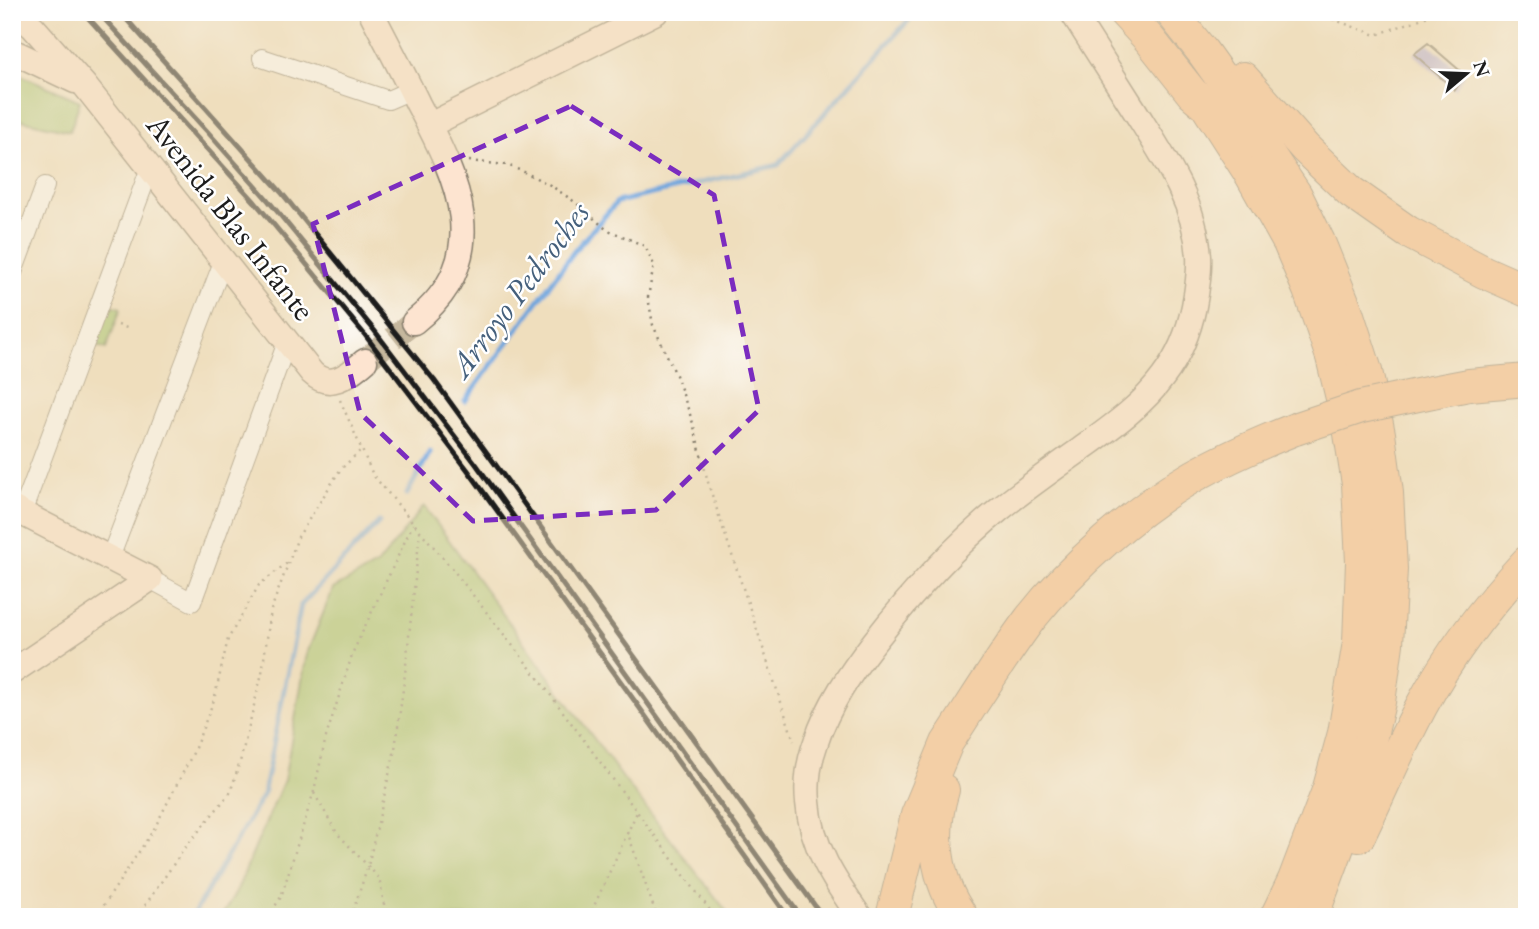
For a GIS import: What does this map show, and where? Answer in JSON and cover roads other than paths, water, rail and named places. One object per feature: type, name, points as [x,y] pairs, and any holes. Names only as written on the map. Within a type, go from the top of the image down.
[{"type":"highway","points":[[1124,12],[1192,93],[1206,105]]},
{"type":"highway","points":[[1138,12],[1159,35],[1198,88],[1289,243],[1309,290],[1332,357],[1349,427],[1358,484],[1362,562],[1359,642],[1346,720],[1329,788],[1294,880],[1276,917]]},
{"type":"highway","points":[[1155,12],[1185,44],[1265,149],[1296,195],[1319,242],[1346,309],[1366,371],[1379,434],[1391,569],[1387,644],[1379,702],[1364,766],[1313,917]]},
{"type":"highway","points":[[1171,12],[1252,121],[1265,149]]},
{"type":"highway","points":[[1185,12],[1306,148],[1351,192],[1408,232],[1527,291]]},
{"type":"highway","points":[[892,917],[917,815],[947,743],[1030,619],[1060,584],[1100,545],[1192,477],[1239,452],[1295,429],[1361,407],[1432,392],[1527,380]]},
{"type":"highway","points":[[1313,917],[1328,899],[1422,705],[1501,590],[1527,562]]},
{"type":"highway","points":[[962,917],[944,883],[936,848],[936,824],[940,800],[974,702]]},
{"type":"highway","points":[[1260,917],[1268,904],[1294,880]]},
{"type":"street","name":"Avenida Blas Infante","points":[[15,12],[33,27],[85,86],[312,373],[322,381],[331,381],[346,375],[365,360]]},
{"type":"street","points":[[371,12],[445,158],[461,211],[463,233],[460,255],[451,282],[435,304],[414,322]]},
{"type":"street","points":[[430,125],[656,12]]},
{"type":"street","points":[[860,917],[823,860],[814,835],[808,805],[810,764],[816,741],[834,701],[887,625],[922,582],[958,545],[1030,486],[1121,420],[1147,396],[1164,376],[1180,350],[1191,319],[1198,287],[1199,257],[1194,226],[1183,193],[1167,161],[1072,12]]},
{"type":"street","name":"Avenida Blas Infante","points":[[12,51],[85,86]]},
{"type":"street","points":[[262,58],[388,100],[411,90]]},
{"type":"street","points":[[150,168],[17,510],[192,602],[287,342]]},
{"type":"street","points":[[12,275],[45,187]]},
{"type":"street","points":[[110,558],[223,262]]},
{"type":"street","points":[[12,673],[150,579]]},
{"type":"waterway","name":"Arroyo Pedroches","points":[[465,401],[575,250],[617,202],[778,165],[916,12]]},
{"type":"waterway","name":"Arroyo Pedroches","points":[[407,494],[430,452]]},
{"type":"waterway","name":"Arroyo Pedroches","points":[[192,917],[263,795],[301,605],[379,522]]},
{"type":"tunnel","points":[[365,361],[414,322]]},
{"type":"railway","points":[[83,12],[255,202],[365,335],[467,469],[788,917]]},
{"type":"railway","points":[[98,12],[267,199],[374,330],[476,464],[801,917]]},
{"type":"railway","points":[[120,12],[281,192],[434,380],[823,917]]}]
